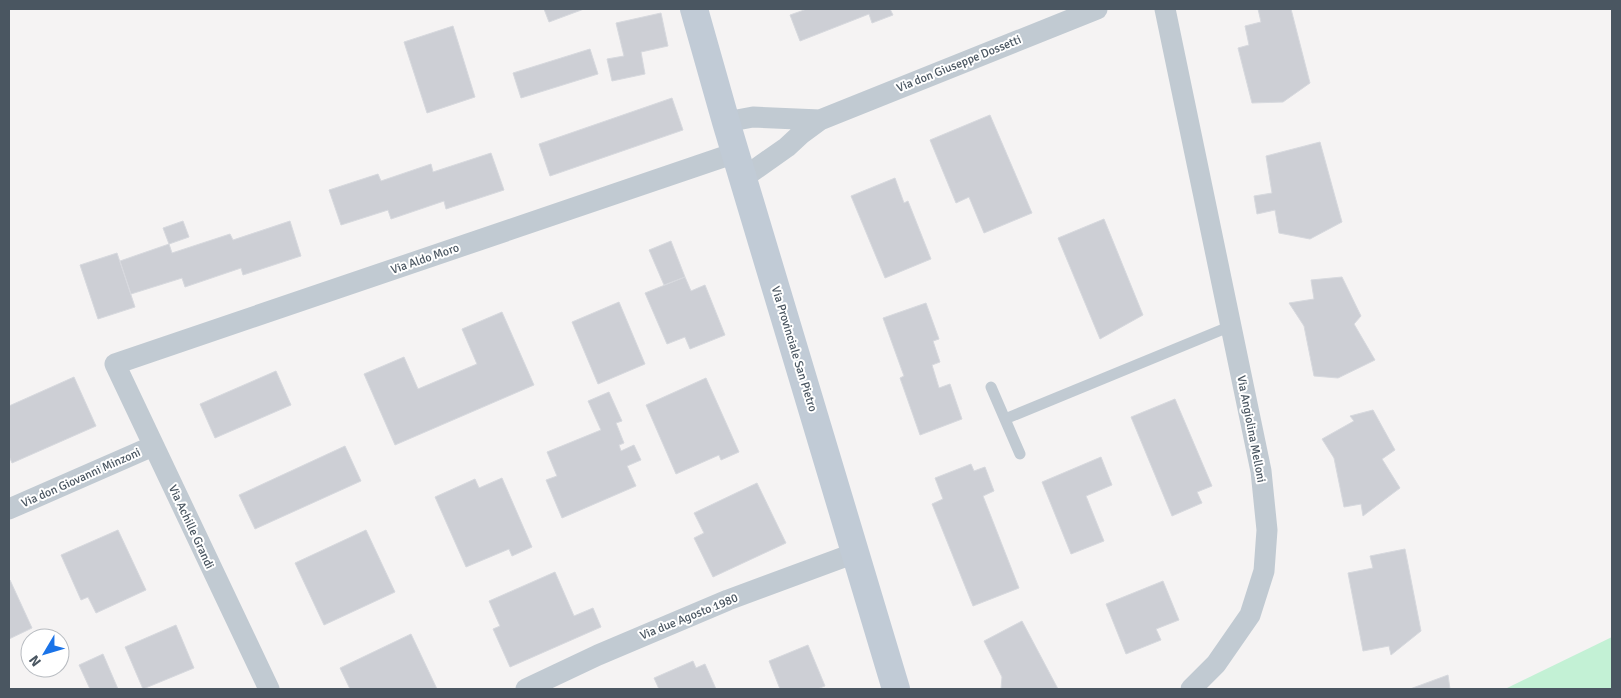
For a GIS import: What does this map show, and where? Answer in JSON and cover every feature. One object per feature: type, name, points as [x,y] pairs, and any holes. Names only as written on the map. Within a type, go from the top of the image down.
[{"type":"main road","name":"Via Provinciale San Pietro","points":[[694,9],[739,166],[896,689]]},
{"type":"street","name":"Via don Giuseppe Dossetti","points":[[739,166],[787,147],[820,120],[1097,9]]},
{"type":"street","name":"Via Angiolina Melloni","points":[[1165,9],[1261,471],[1267,530],[1264,572],[1250,615],[1216,664],[1191,689]]},
{"type":"street","name":"Via don Giuseppe Dossetti","points":[[726,122],[753,117],[820,120]]},
{"type":"street","name":"Via Aldo Moro","points":[[115,364],[739,166]]},
{"type":"street","name":"Via Achille Grandi","points":[[115,364],[268,689]]},
{"type":"street","name":"Via don Giovanni Minzoni","points":[[9,510],[153,446]]},
{"type":"street","name":"Via due Agosto 1980","points":[[526,689],[598,654],[728,600],[855,554]]},
{"type":"lane","points":[[1005,419],[1230,326]]},
{"type":"lane","points":[[992,387],[1020,454]]},
{"type":"green space","points":[[1612,637],[1612,689],[1505,689]]},
{"type":"building","points":[[544,9],[584,9],[549,22]]},
{"type":"building","points":[[807,9],[890,9],[893,15],[872,23],[869,14],[800,41],[790,15]]},
{"type":"building","points":[[1258,9],[1291,9],[1310,83],[1283,102],[1252,103],[1238,48],[1249,45],[1245,26],[1261,22]]},
{"type":"building","points":[[661,13],[668,46],[641,52],[645,74],[612,81],[607,59],[624,56],[616,23]]},
{"type":"building","points":[[453,26],[475,97],[427,113],[404,42]]},
{"type":"building","points":[[590,49],[598,74],[521,98],[513,73]]},
{"type":"building","points":[[672,98],[683,130],[550,176],[539,144]]},
{"type":"building","points":[[990,115],[1032,213],[984,233],[969,197],[956,203],[930,140]]},
{"type":"building","points":[[1320,142],[1342,222],[1310,239],[1279,233],[1275,210],[1257,214],[1254,196],[1272,193],[1266,156]]},
{"type":"building","points":[[491,153],[504,190],[446,209],[444,201],[391,219],[388,210],[341,225],[329,190],[378,174],[381,181],[431,164],[433,172]]},
{"type":"building","points":[[895,178],[904,203],[908,201],[931,259],[885,278],[851,196]]},
{"type":"building","points":[[1104,219],[1143,315],[1100,339],[1058,238]]},
{"type":"building","points":[[183,221],[189,237],[169,244],[163,228]]},
{"type":"building","points":[[290,221],[301,256],[243,275],[241,268],[185,287],[182,278],[131,294],[120,261],[169,244],[172,253],[230,234],[233,240]]},
{"type":"building","points":[[671,241],[685,277],[664,285],[649,250]]},
{"type":"building","points":[[117,253],[135,307],[98,319],[80,265]]},
{"type":"building","points":[[685,277],[691,291],[705,285],[725,335],[690,349],[685,337],[667,344],[645,293]]},
{"type":"building","points":[[1342,277],[1361,316],[1354,324],[1375,360],[1338,378],[1314,376],[1304,326],[1289,303],[1314,299],[1311,280]]},
{"type":"building","points":[[619,302],[645,364],[598,384],[572,322]]},
{"type":"building","points":[[926,303],[939,339],[933,341],[940,362],[932,365],[939,388],[950,384],[962,419],[920,435],[900,378],[904,376],[883,318]]},
{"type":"building","points":[[502,312],[534,385],[395,445],[364,374],[404,357],[418,389],[477,364],[462,329]]},
{"type":"building","points":[[276,371],[291,405],[215,438],[200,404]]},
{"type":"building","points":[[74,377],[96,426],[12,463],[9,456],[9,406]]},
{"type":"building","points":[[706,378],[739,452],[721,460],[719,455],[676,474],[646,405]]},
{"type":"building","points":[[609,392],[622,421],[616,423],[624,443],[619,445],[621,451],[634,445],[641,460],[627,466],[636,486],[562,518],[546,480],[557,476],[547,452],[601,430],[588,401]]},
{"type":"building","points":[[1175,399],[1212,486],[1197,492],[1202,503],[1172,516],[1131,417]]},
{"type":"building","points":[[1373,410],[1395,450],[1382,459],[1400,488],[1363,516],[1361,504],[1344,507],[1334,458],[1322,439],[1354,421],[1350,416]]},
{"type":"building","points":[[345,446],[361,481],[255,529],[239,495]]},
{"type":"building","points":[[1101,457],[1112,485],[1086,496],[1104,541],[1071,554],[1042,482]]},
{"type":"building","points":[[971,464],[974,471],[985,467],[994,491],[983,496],[1019,588],[973,606],[932,504],[943,499],[935,478]]},
{"type":"building","points":[[502,478],[532,547],[512,556],[509,549],[466,567],[435,497],[475,479],[479,488]]},
{"type":"building","points":[[757,483],[786,543],[713,577],[694,538],[704,533],[694,513]]},
{"type":"building","points":[[118,530],[146,590],[96,613],[88,597],[81,600],[61,555]]},
{"type":"building","points":[[366,530],[395,592],[324,625],[295,563]]},
{"type":"building","points":[[1405,549],[1421,631],[1391,655],[1389,646],[1363,651],[1348,573],[1373,568],[1370,556]]},
{"type":"building","points":[[555,572],[574,616],[593,608],[601,627],[510,667],[493,629],[500,626],[489,601]]},
{"type":"building","points":[[9,581],[32,628],[20,628],[20,634],[9,639]]},
{"type":"building","points":[[1163,581],[1179,620],[1156,629],[1161,640],[1126,654],[1106,604]]},
{"type":"building","points":[[1022,621],[1058,689],[1001,689],[1002,677],[984,641]]},
{"type":"building","points":[[176,625],[194,668],[143,689],[125,647]]},
{"type":"building","points":[[411,634],[437,689],[350,689],[340,668]]},
{"type":"building","points":[[808,645],[825,686],[817,689],[780,689],[769,661]]},
{"type":"building","points":[[103,654],[118,689],[90,689],[79,665]]},
{"type":"building","points":[[693,661],[696,668],[705,664],[716,689],[659,689],[654,678]]},
{"type":"building","points":[[1448,675],[1450,689],[1410,689]]}]
